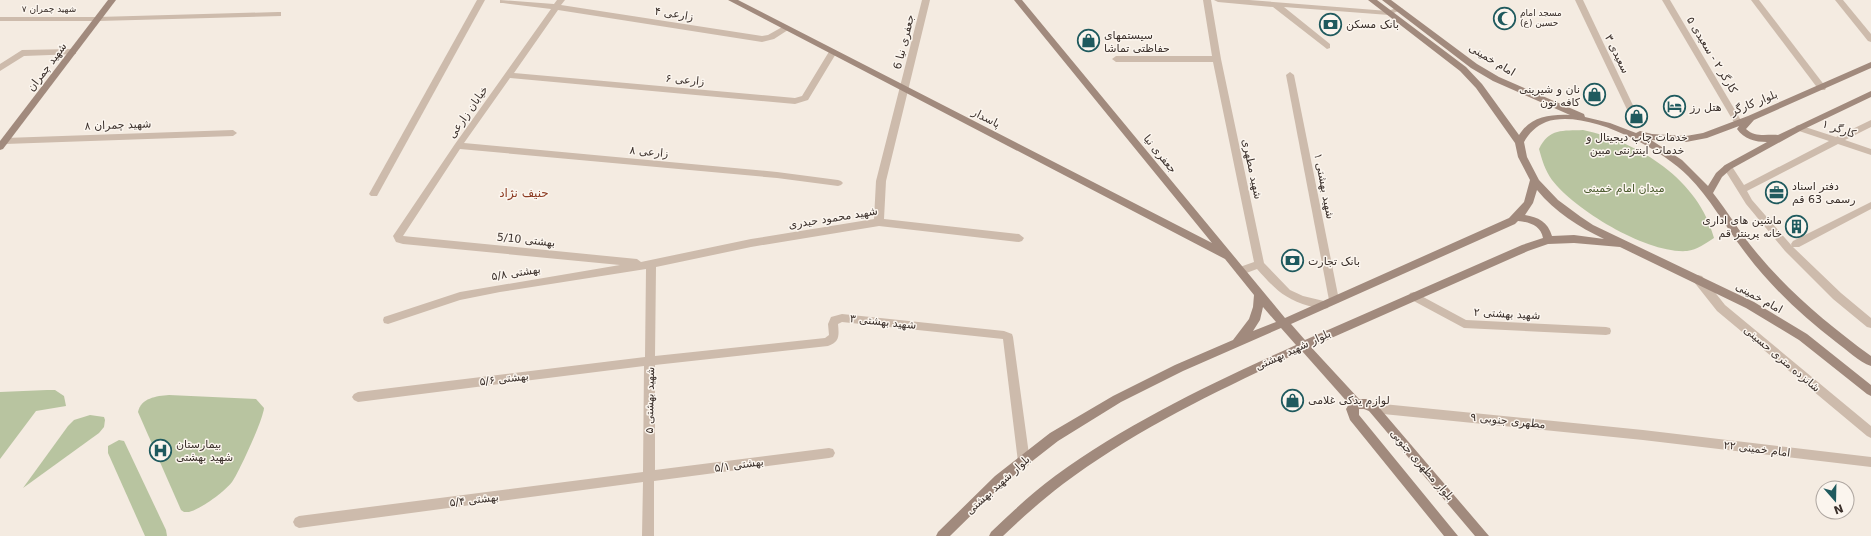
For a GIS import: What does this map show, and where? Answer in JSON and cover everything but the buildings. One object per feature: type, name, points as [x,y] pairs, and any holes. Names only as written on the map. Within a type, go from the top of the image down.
[{"type":"main road","name":"شهید چمران","points":[[2,144],[112,0]]},
{"type":"main road","name":"پاسدار","points":[[732,0],[1228,256]]},
{"type":"main road","name":"جعفری نیا","points":[[1018,0],[1302,346]]},
{"type":"main road","name":"امام خمینی","points":[[1372,0],[1463,69],[1479,86],[1519,142]]},
{"type":"main road","name":"امام خمینی","points":[[1386,0],[1474,66],[1496,79],[1596,122]]},
{"type":"main road","name":"بلوار کارگر","points":[[1618,128],[1652,137],[1686,139],[1704,136],[1822,88],[1871,65]]},
{"type":"main road","points":[[1479,86],[1496,79]]},
{"type":"main road","points":[[1624,245],[1573,218],[1545,194],[1534,181],[1526,169],[1519,142],[1525,131],[1531,125],[1541,120],[1565,117],[1596,122],[1618,128],[1647,142],[1679,163],[1708,194],[1719,175],[1728,167],[1781,137],[1871,94]]},
{"type":"main road","points":[[1751,118],[1741,129],[1746,134],[1753,138],[1761,139],[1781,137]]},
{"type":"main road","name":"بلوار شهید بهشتی","points":[[942,536],[999,480],[1024,462],[1054,437],[1117,399],[1179,368],[1512,220],[1525,210],[1531,199],[1534,181]]},
{"type":"main road","name":"امام خمینی","points":[[1708,194],[1748,248],[1798,304],[1823,326],[1871,362]]},
{"type":"main road","points":[[1516,217],[1529,218],[1540,223],[1548,232],[1548,240]]},
{"type":"main road","name":"بلوار شهید بهشتی","points":[[995,536],[1042,493],[1081,464],[1135,429],[1199,394],[1302,346],[1414,296],[1548,240],[1574,239],[1624,245]]},
{"type":"main road","name":"امام خمینی","points":[[1624,245],[1750,305],[1803,337],[1871,391]]},
{"type":"main road","points":[[1225,348],[1240,339],[1252,326],[1258,310],[1259,293]]},
{"type":"main road","points":[[1302,346],[1356,404],[1366,404],[1373,408]]},
{"type":"main road","name":"بلوار مطهری جنوبی","points":[[1356,404],[1352,409],[1354,417],[1452,536]]},
{"type":"main road","name":"بلوار مطهری جنوبی","points":[[1373,408],[1483,536]]},
{"type":"street","points":[[374,194],[481,0]]},
{"type":"street","name":"جعفری نیا 6","points":[[879,222],[881,181],[926,0]]},
{"type":"street","name":"شهید مطهری","points":[[1207,0],[1217,59],[1259,264],[1282,290],[1292,297],[1329,302]]},
{"type":"street","points":[[1218,0],[1389,13],[1398,9]]},
{"type":"street","name":"سعیدی ۳","points":[[1579,0],[1635,118]]},
{"type":"street","name":"کارگر ۲ - سعیدی ۵","points":[[1666,0],[1738,122]]},
{"type":"street","points":[[1755,0],[1822,88]]},
{"type":"street","points":[[1839,0],[1871,39]]},
{"type":"street","name":"زارعی ۴","points":[[503,1],[558,4],[762,39],[771,37],[787,28]]},
{"type":"street","name":"خیابان زارعی","points":[[399,238],[398,236],[458,146],[558,4]]},
{"type":"street","points":[[1275,4],[1327,46]]},
{"type":"street","name":"شهید چمران ۷","points":[[0,19],[98,19],[278,14]]},
{"type":"street","points":[[0,68],[22,53],[73,52]]},
{"type":"street","name":"زارعی ۶","points":[[508,75],[795,101],[805,98],[833,52]]},
{"type":"street","points":[[1116,59],[1217,59]]},
{"type":"street","name":"شهید بهشتی ۱","points":[[1290,75],[1329,302]]},
{"type":"street","points":[[1742,190],[1871,123]]},
{"type":"street","name":"کارگر ۱","points":[[1799,128],[1871,152]]},
{"type":"street","name":"شهید چمران ۸","points":[[2,144],[233,133]]},
{"type":"street","name":"زارعی ۸","points":[[458,146],[778,175],[838,182]]},
{"type":"street","points":[[1728,167],[1749,202],[1788,248],[1837,296],[1871,324]]},
{"type":"street","points":[[1796,244],[1871,205]]},
{"type":"street","name":"شهید محمود حیدری","points":[[651,264],[751,244],[879,222],[1019,238]]},
{"type":"street","name":"بهشتی 5/10","points":[[399,238],[651,264]]},
{"type":"street","name":"بهشتی ۵/۸","points":[[388,320],[460,296],[500,288],[651,264]]},
{"type":"street","name":"شهید بهشتی ۵","points":[[648,536],[651,264]]},
{"type":"street","points":[[1241,271],[1259,264]]},
{"type":"street","name":"شانزده متری حسینی","points":[[1698,279],[1721,308],[1871,434]]},
{"type":"street","name":"شهید بهشتی ۲","points":[[1414,296],[1464,324],[1606,331]]},
{"type":"street","name":"شهید بهشتی ۳","points":[[650,361],[828,342],[834,337],[833,324],[835,320],[842,318],[1004,335],[1008,337],[1010,342],[1024,462]]},
{"type":"street","name":"بهشتی ۵/۶","points":[[358,397],[650,361]]},
{"type":"street","name":"مطهری جنوبی ۹","points":[[1373,408],[1643,435]]},
{"type":"street","name":"امام خمینی ۲۲","points":[[1643,435],[1871,462]]},
{"type":"street","name":"بهشتی ۵/۱","points":[[649,477],[829,453]]},
{"type":"street","name":"بهشتی ۵/۴","points":[[299,522],[649,477]]},
{"type":"green space","name":"میدان امام خمینی","points":[[1583,130],[1625,144],[1645,154],[1664,167],[1681,182],[1695,198],[1706,217],[1714,238],[1701,246],[1687,251],[1671,250],[1653,246],[1614,228],[1578,205],[1552,180],[1546,169],[1539,149],[1547,137],[1552,134],[1563,131]]},
{"type":"green space","points":[[55,390],[64,396],[66,406],[36,411],[0,459],[0,392]]},
{"type":"green space","points":[[169,395],[256,399],[264,408],[260,423],[240,468],[232,482],[212,500],[189,512],[184,512],[181,510],[138,412],[142,404],[146,401],[154,397]]},
{"type":"green space","points":[[90,415],[104,417],[104,427],[99,433],[23,488],[68,426],[74,420]]},
{"type":"green space","points":[[119,440],[124,441],[166,530],[167,536],[145,536],[108,453],[108,446]]},
{"type":"place","name":"مسجد امام حسین (ع)","points":[[1504,18]]},
{"type":"place","name":"بانک مسکن","points":[[1331,24]]},
{"type":"place","name":"سیستمهای حفاظتی تماشا","points":[[1088,41]]},
{"type":"place","name":"نان و شیرینی کافه نون","points":[[1595,95]]},
{"type":"place","name":"هتل رز","points":[[1674,107]]},
{"type":"place","name":"خدمات چاپ دیجیتال و خدمات اینترنتی مبین","points":[[1637,117]]},
{"type":"place","name":"دفتر اسناد رسمی 63 قم","points":[[1776,192]]},
{"type":"place","name":"ماشین های اداری خانه پرینتر قم","points":[[1797,226]]},
{"type":"place","name":"بانک تجارت","points":[[1293,261]]},
{"type":"place","name":"لوازم یدکی غلامی","points":[[1292,400]]},
{"type":"place","name":"بیمارستان شهید بهشتی","points":[[160,450]]},
{"type":"district","name":"حنیف نژاد","points":[[524,193]]}]
